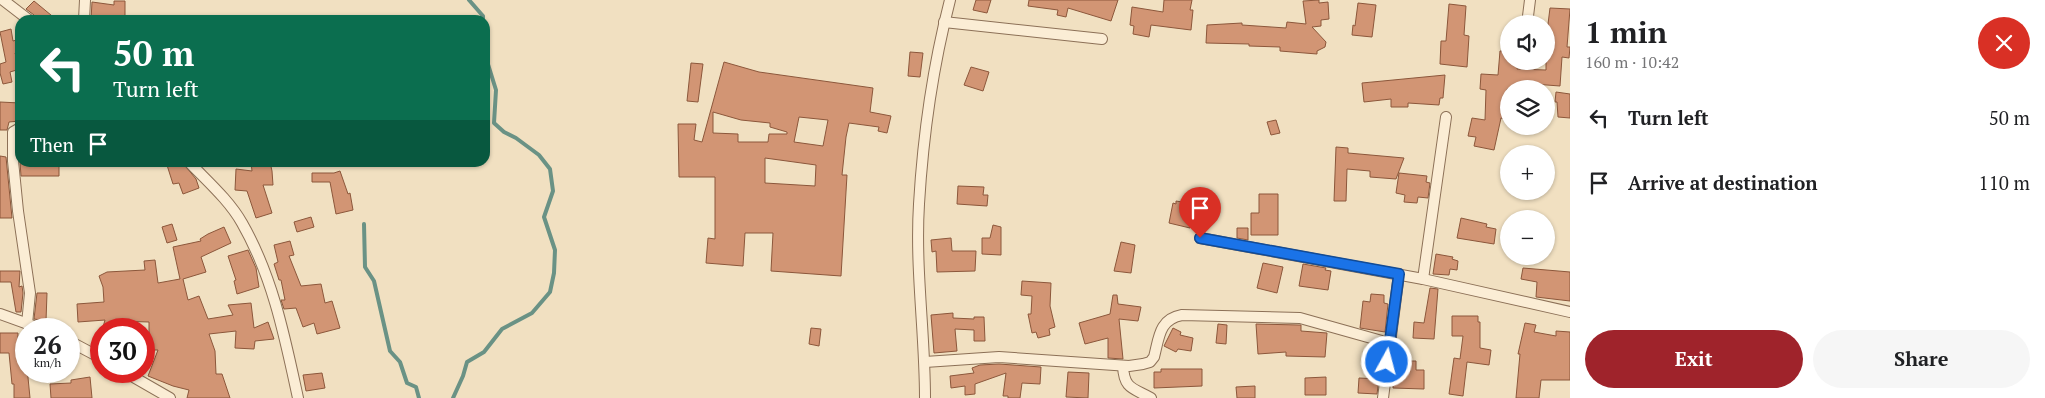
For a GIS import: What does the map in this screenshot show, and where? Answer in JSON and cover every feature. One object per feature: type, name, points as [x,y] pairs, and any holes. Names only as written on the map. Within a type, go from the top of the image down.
[{"type":"street","points":[[3,0],[23,15]]},
{"type":"street","points":[[84,15],[85,0]]},
{"type":"street","points":[[925,398],[925,362],[921,324],[919,204],[931,91],[950,0]]},
{"type":"street","points":[[1529,15],[1530,0]]},
{"type":"street","points":[[944,22],[1102,39]]},
{"type":"street","points":[[1423,279],[1446,117]]},
{"type":"street","points":[[15,131],[13,132],[13,161],[30,293],[28,318]]},
{"type":"street","points":[[194,167],[242,222],[264,266],[277,308],[298,398]]},
{"type":"street","points":[[1200,238],[1399,274],[1570,312]]},
{"type":"street","points":[[1383,398],[1399,274]]},
{"type":"street","points":[[0,314],[15,320]]},
{"type":"street","points":[[925,362],[999,357],[1123,366],[1144,364],[1150,362],[1154,357],[1159,336],[1166,321],[1172,316],[1182,315],[1300,318],[1389,343]]},
{"type":"street","points":[[1123,366],[1123,378],[1127,385],[1134,391],[1151,398]]},
{"type":"street","points":[[144,383],[170,398]]},
{"type":"building","points":[[976,0],[991,0],[987,13],[973,10]]},
{"type":"building","points":[[1029,0],[1118,0],[1111,21],[1068,8],[1066,17],[1057,15],[1058,10],[1028,6]]},
{"type":"building","points":[[1164,0],[1192,0],[1190,10],[1193,10],[1191,30],[1151,25],[1149,37],[1133,34],[1134,26],[1130,25],[1132,7],[1163,12]]},
{"type":"building","points":[[1319,0],[1319,3],[1328,2],[1329,19],[1321,20],[1321,26],[1312,27],[1326,42],[1325,47],[1317,51],[1317,54],[1280,51],[1280,47],[1206,43],[1207,25],[1242,23],[1242,25],[1286,28],[1287,22],[1306,24],[1303,1]]},
{"type":"building","points":[[34,1],[51,15],[34,15],[26,9]]},
{"type":"building","points":[[114,1],[125,1],[125,15],[91,15],[92,2],[114,5]]},
{"type":"building","points":[[1358,3],[1376,5],[1372,37],[1352,35]]},
{"type":"building","points":[[1449,4],[1466,6],[1464,35],[1469,36],[1467,67],[1440,64],[1441,41],[1446,41]]},
{"type":"building","points":[[1550,8],[1570,9],[1567,47],[1570,47],[1569,58],[1562,57],[1560,86],[1555,86],[1555,80],[1500,80],[1500,123],[1494,150],[1474,146],[1476,137],[1468,136],[1472,118],[1485,120],[1486,90],[1480,89],[1481,74],[1498,75],[1500,51],[1500,70],[1555,70],[1555,15],[1549,15]]},
{"type":"building","points":[[11,29],[13,41],[15,40],[15,70],[10,72],[12,82],[3,84],[0,64],[6,62],[0,32]]},
{"type":"building","points":[[910,52],[923,53],[920,77],[908,76]]},
{"type":"building","points":[[724,62],[759,72],[873,88],[870,112],[891,116],[887,133],[878,131],[879,127],[849,123],[842,175],[847,175],[841,276],[771,271],[773,233],[745,233],[743,266],[706,263],[708,238],[715,239],[715,177],[679,177],[678,124],[696,124],[694,140],[702,142]],"holes":[[[713,112],[741,120],[770,123],[770,127],[787,132],[787,134],[769,134],[768,142],[738,142],[738,134],[713,133]],[[799,117],[828,120],[823,146],[794,142]],[[765,158],[816,165],[815,186],[765,183]]]},
{"type":"building","points":[[691,63],[703,64],[698,102],[687,101]]},
{"type":"building","points":[[971,67],[989,72],[983,91],[964,85]]},
{"type":"building","points":[[1445,75],[1443,98],[1440,98],[1439,105],[1408,103],[1408,107],[1391,107],[1391,99],[1364,102],[1362,83]]},
{"type":"building","points":[[1556,92],[1570,94],[1570,118],[1558,117],[1557,102],[1555,102]]},
{"type":"building","points":[[0,102],[15,103],[15,121],[9,122],[7,130],[0,130]]},
{"type":"building","points":[[1276,120],[1280,133],[1271,135],[1267,122]]},
{"type":"building","points":[[1336,147],[1348,148],[1348,153],[1404,158],[1396,179],[1370,177],[1370,171],[1347,169],[1346,201],[1334,201]]},
{"type":"building","points":[[0,156],[6,157],[12,218],[0,218]]},
{"type":"building","points":[[20,167],[59,167],[59,176],[21,176]]},
{"type":"building","points":[[168,167],[186,167],[196,179],[199,188],[183,194],[179,183],[173,184]]},
{"type":"building","points":[[252,167],[271,167],[272,171],[273,185],[263,185],[272,213],[256,218],[247,191],[235,190],[236,169],[252,171]]},
{"type":"building","points":[[340,171],[348,194],[350,193],[353,210],[336,214],[330,182],[312,182],[312,173],[334,173]]},
{"type":"building","points":[[1399,173],[1427,176],[1426,182],[1430,183],[1428,198],[1418,197],[1417,203],[1404,202],[1405,195],[1396,193]]},
{"type":"building","points":[[958,186],[984,187],[983,195],[988,195],[987,206],[957,204]]},
{"type":"building","points":[[1259,194],[1278,194],[1278,235],[1251,235],[1251,213],[1259,213]]},
{"type":"building","points":[[1176,201],[1188,203],[1187,207],[1194,208],[1190,228],[1169,223],[1173,203],[1176,204]]},
{"type":"building","points":[[311,217],[314,227],[297,232],[294,222]]},
{"type":"building","points":[[1461,218],[1487,224],[1486,227],[1496,229],[1494,244],[1457,238]]},
{"type":"building","points":[[172,224],[177,240],[167,243],[162,227]]},
{"type":"building","points":[[993,225],[1001,227],[1001,255],[982,254],[982,238],[990,238]]},
{"type":"building","points":[[224,227],[231,243],[201,257],[206,272],[183,279],[188,300],[199,296],[208,319],[233,315],[228,305],[251,303],[254,328],[268,322],[274,339],[255,341],[254,349],[235,348],[236,331],[209,334],[215,351],[216,374],[222,374],[230,398],[187,398],[189,390],[155,379],[155,358],[158,350],[155,350],[155,318],[90,318],[90,321],[80,322],[80,318],[78,318],[77,304],[104,302],[103,287],[99,276],[107,272],[145,270],[144,261],[155,260],[158,283],[180,279],[173,247],[201,241],[200,239]]},
{"type":"building","points":[[1237,228],[1248,228],[1248,240],[1237,238]]},
{"type":"building","points":[[951,238],[952,251],[976,251],[975,271],[937,272],[936,251],[932,252],[931,240]]},
{"type":"building","points":[[290,241],[294,255],[289,256],[301,286],[321,284],[325,303],[332,301],[340,328],[317,334],[314,323],[303,327],[296,308],[284,309],[281,300],[285,300],[281,280],[279,280],[274,264],[278,262],[274,245]]},
{"type":"building","points":[[1121,242],[1135,245],[1131,273],[1114,271]]},
{"type":"building","points":[[248,250],[256,268],[259,287],[237,294],[234,281],[236,280],[228,256]]},
{"type":"building","points":[[1436,254],[1453,257],[1452,259],[1458,261],[1457,270],[1450,269],[1449,275],[1433,274]]},
{"type":"building","points":[[1263,263],[1283,267],[1277,293],[1257,288]]},
{"type":"building","points":[[1303,264],[1326,268],[1325,270],[1331,271],[1328,290],[1299,286]]},
{"type":"building","points":[[1523,268],[1570,272],[1570,301],[1536,297],[1537,282],[1521,279]]},
{"type":"building","points":[[0,271],[20,271],[19,287],[22,286],[23,293],[21,312],[16,312],[11,282],[0,282]]},
{"type":"building","points":[[1022,281],[1051,283],[1050,306],[1055,327],[1049,329],[1050,335],[1038,338],[1036,332],[1032,333],[1028,314],[1031,314],[1032,296],[1021,295]]},
{"type":"building","points":[[1430,288],[1438,289],[1434,339],[1413,338],[1414,322],[1424,323]]},
{"type":"building","points":[[37,293],[47,293],[46,318],[34,318]]},
{"type":"building","points":[[1371,294],[1384,295],[1384,303],[1388,304],[1385,332],[1360,328],[1363,301],[1370,302]]},
{"type":"building","points":[[1113,295],[1117,295],[1118,304],[1141,307],[1138,321],[1119,319],[1123,359],[1108,358],[1108,338],[1085,344],[1079,323],[1110,314]]},
{"type":"building","points":[[953,313],[953,318],[974,319],[974,317],[984,317],[985,341],[974,341],[974,330],[955,329],[957,351],[934,353],[931,315]]},
{"type":"building","points":[[1452,316],[1478,316],[1478,322],[1480,322],[1480,348],[1491,350],[1489,365],[1467,362],[1463,396],[1449,394],[1454,358],[1460,359],[1463,336],[1452,336]]},
{"type":"building","points":[[1525,323],[1536,325],[1534,332],[1556,336],[1556,331],[1570,332],[1570,380],[1541,380],[1539,398],[1516,398],[1520,354],[1518,354]]},
{"type":"building","points":[[1218,324],[1227,325],[1226,344],[1216,343]]},
{"type":"building","points":[[1256,324],[1301,325],[1301,331],[1327,333],[1325,357],[1286,356],[1286,352],[1258,354]]},
{"type":"building","points":[[811,328],[821,329],[819,346],[809,344]]},
{"type":"building","points":[[1173,328],[1181,332],[1180,335],[1193,338],[1191,351],[1178,349],[1176,352],[1164,346]]},
{"type":"building","points":[[0,333],[15,333],[15,383],[29,383],[30,398],[14,398],[14,384],[12,384],[9,353],[0,353]]},
{"type":"building","points":[[1403,361],[1416,361],[1416,370],[1424,370],[1424,389],[1393,388],[1394,369],[1402,370]]},
{"type":"building","points":[[999,364],[1041,367],[1040,384],[1022,383],[1020,398],[1003,396],[1006,373],[975,384],[975,394],[965,395],[965,386],[951,388],[950,376],[974,373],[972,368],[980,365]]},
{"type":"building","points":[[1161,369],[1202,369],[1202,386],[1154,388],[1154,372],[1161,372]]},
{"type":"building","points":[[1068,372],[1089,373],[1088,398],[1066,397]]},
{"type":"building","points":[[322,373],[325,388],[306,391],[303,375]]},
{"type":"building","points":[[90,377],[92,398],[51,398],[50,384],[80,383],[80,379]]},
{"type":"building","points":[[1326,377],[1326,395],[1305,395],[1305,378]]},
{"type":"building","points":[[1359,378],[1379,379],[1377,394],[1358,393]]},
{"type":"building","points":[[1255,386],[1255,398],[1237,398],[1236,387]]},
{"type":"waterway","points":[[469,0],[482,15]]},
{"type":"waterway","points":[[453,398],[467,362],[484,352],[502,329],[532,313],[550,292],[554,273],[555,250],[544,217],[553,191],[550,169],[539,155],[516,138],[504,132],[494,123],[496,90],[490,71]]},
{"type":"waterway","points":[[364,224],[365,267],[374,281],[390,351],[400,362],[407,383],[416,387],[419,398]]},
{"type":"route","points":[[1200,238],[1399,274],[1387,362]]}]
